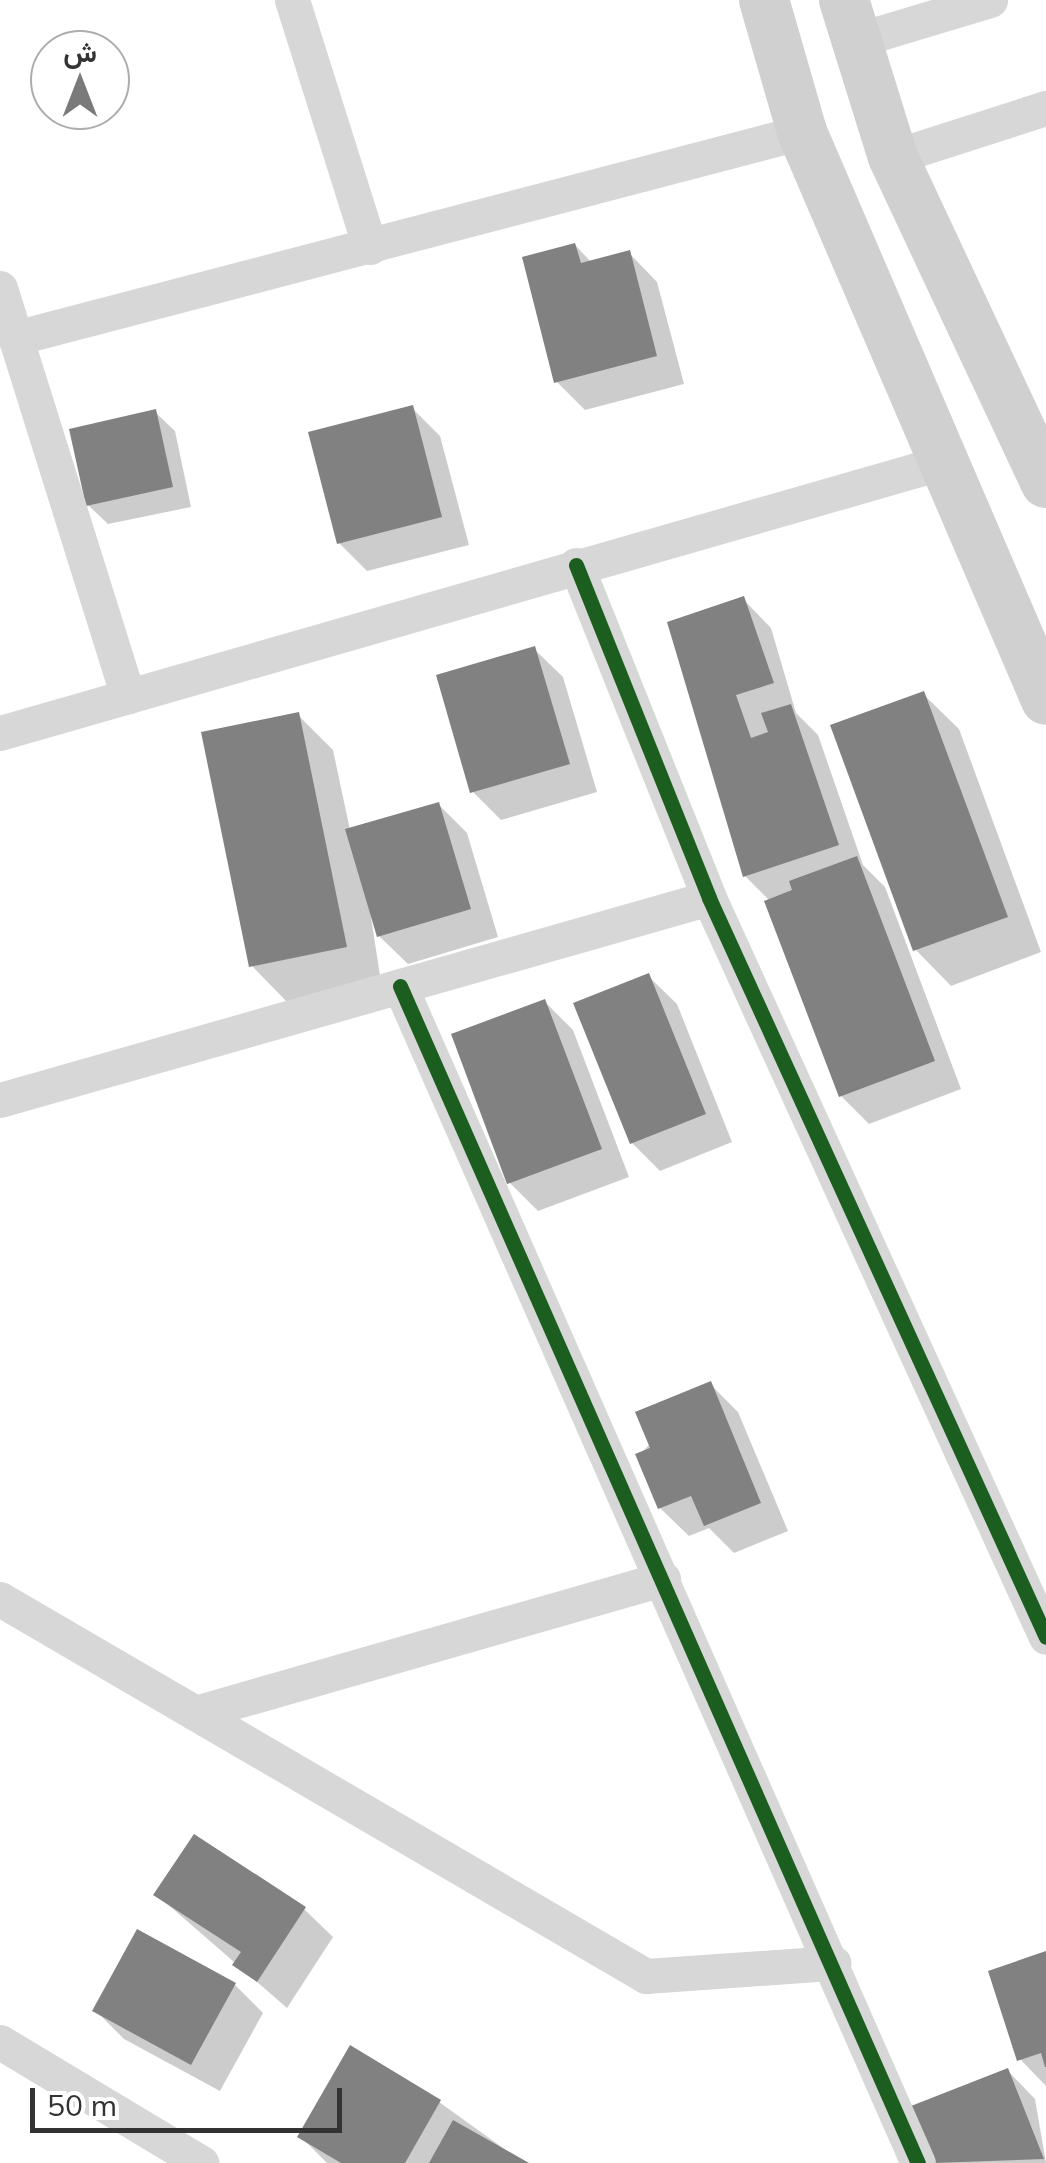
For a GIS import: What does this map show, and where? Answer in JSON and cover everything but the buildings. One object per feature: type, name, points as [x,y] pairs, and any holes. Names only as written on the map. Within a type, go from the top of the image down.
[{"type":"street","points":[[292,0],[370,247]]},
{"type":"street","points":[[764,0],[802,132],[1046,700]]},
{"type":"street","points":[[990,0],[850,20],[893,158],[1046,483]]},
{"type":"street","points":[[893,158],[1046,108]]},
{"type":"street","points":[[16,338],[802,132]]},
{"type":"street","points":[[0,288],[128,696]]},
{"type":"street","points":[[0,732],[944,462]]},
{"type":"street","points":[[576,565],[710,898],[1046,1636]]},
{"type":"street","points":[[0,1100],[710,898]]},
{"type":"street","points":[[400,986],[834,1963],[918,2163]]},
{"type":"street","points":[[195,1712],[663,1579]]},
{"type":"street","points":[[0,1599],[646,1976],[834,1963]]},
{"type":"street","points":[[0,2042],[201,2163]]},
{"type":"cycle path","points":[[576,565],[709,898],[1046,1637]]},
{"type":"cycle path","points":[[400,986],[918,2163]]}]
